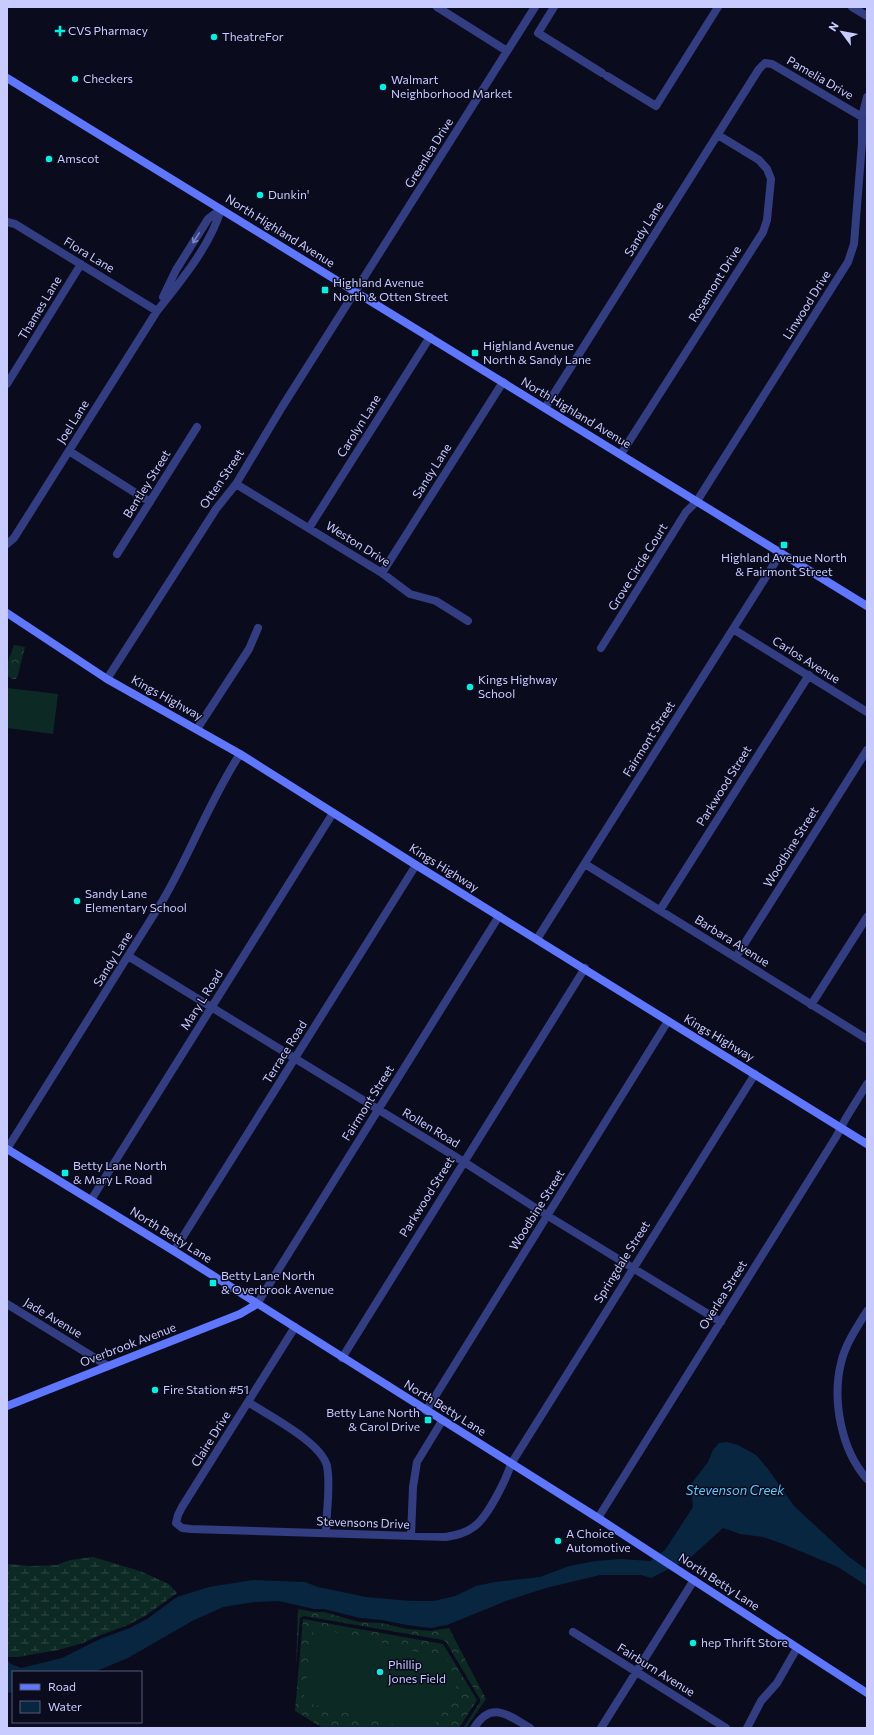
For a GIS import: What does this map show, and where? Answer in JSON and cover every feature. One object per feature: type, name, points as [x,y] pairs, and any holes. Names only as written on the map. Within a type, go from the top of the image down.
[{"type":"street","points":[[437,7],[507,51]]},
{"type":"street","name":"Greenlea Drive","points":[[356,292],[535,7]]},
{"type":"street","points":[[554,7],[538,33],[656,106],[718,7]]},
{"type":"street","points":[[852,7],[867,16]]},
{"type":"street","name":"Pamelia Drive","points":[[765,63],[772,64],[862,117]]},
{"type":"street","name":"Sandy Lane","points":[[546,408],[759,69],[765,63]]},
{"type":"street","name":"North Highland Avenue","points":[[7,78],[622,454],[867,606]]},
{"type":"street","name":"Linwood Drive","points":[[697,501],[848,262],[854,244],[862,143],[862,117],[867,98]]},
{"type":"street","name":"Rosemont Drive","points":[[622,454],[763,232],[767,220],[771,179],[767,169],[759,160],[718,135]]},
{"type":"street","name":"Joel Lane","points":[[7,544],[14,538],[157,310],[184,277],[217,224],[221,209]]},
{"type":"street","name":"Flora Lane","points":[[7,222],[15,224],[157,310]]},
{"type":"street","name":"Thames Lane","points":[[7,384],[80,264]]},
{"type":"street","name":"Otten Street","points":[[107,679],[216,509],[236,484],[282,407],[356,292]]},
{"type":"street","name":"Carolyn Lane","points":[[309,528],[430,337]]},
{"type":"street","name":"Sandy Lane","points":[[382,574],[503,382]]},
{"type":"street","name":"Bentley Street","points":[[117,554],[197,427]]},
{"type":"street","points":[[69,451],[150,502]]},
{"type":"street","name":"Weston Drive","points":[[236,484],[382,574],[410,594],[436,601],[468,621]]},
{"type":"street","name":"Grove Circle Court","points":[[601,648],[686,512],[697,501]]},
{"type":"street","name":"Fairmont Street","points":[[537,939],[781,553]]},
{"type":"street","name":"Kings Highway","points":[[7,613],[107,679],[197,728],[240,754],[416,865],[585,968],[867,1144]]},
{"type":"street","points":[[197,728],[249,649],[258,628]]},
{"type":"street","name":"Carlos Avenue","points":[[733,629],[867,712]]},
{"type":"street","name":"Parkwood Street","points":[[660,910],[808,675]]},
{"type":"street","name":"Woodbine Street","points":[[736,957],[867,750]]},
{"type":"street","name":"Sandy Lane","points":[[7,1149],[178,875],[214,798],[240,754]]},
{"type":"street","name":"Mary L Road","points":[[91,1200],[333,813]]},
{"type":"street","name":"Barbara Avenue","points":[[585,864],[867,1039]]},
{"type":"street","name":"Terrace Road","points":[[174,1251],[416,865]]},
{"type":"street","name":"Fairmont Street","points":[[257,1304],[499,916]]},
{"type":"street","points":[[811,1004],[867,917]]},
{"type":"street","name":"Rollen Road","points":[[128,956],[721,1322]]},
{"type":"street","name":"Parkwood Street","points":[[342,1358],[585,968]]},
{"type":"street","name":"Woodbine Street","points":[[426,1411],[668,1021]]},
{"type":"street","name":"Springdale Street","points":[[511,1464],[755,1074]]},
{"type":"street","name":"Overlea Street","points":[[598,1518],[721,1322],[867,1084]]},
{"type":"street","name":"North Betty Lane","points":[[7,1149],[174,1251],[598,1518],[867,1693]]},
{"type":"street","name":"Jade Avenue","points":[[7,1304],[108,1366]]},
{"type":"street","name":"Overbrook Avenue","points":[[7,1406],[240,1314],[257,1304]]},
{"type":"street","points":[[867,1311],[847,1347],[841,1363],[837,1400],[840,1422],[845,1439],[867,1479]]},
{"type":"street","name":"Claire Drive","points":[[176,1523],[182,1508],[295,1328]]},
{"type":"street","points":[[248,1402],[306,1439],[323,1456],[328,1477],[326,1534]]},
{"type":"street","points":[[411,1536],[412,1487],[417,1462],[442,1421]]},
{"type":"street","name":"Stevensons Drive","points":[[176,1523],[182,1528],[191,1529],[446,1537],[462,1534],[476,1526],[506,1479],[511,1464]]},
{"type":"street","points":[[601,1728],[694,1580]]},
{"type":"street","name":"Fairburn Avenue","points":[[573,1632],[726,1728]]},
{"type":"street","points":[[747,1728],[761,1701],[777,1684],[797,1648]]},
{"type":"street","points":[[474,1728],[485,1715],[493,1711],[501,1712],[510,1716],[530,1728]]},
{"type":"green space","points":[[14,645],[25,647],[18,675],[16,679],[12,679],[7,676],[7,664]]},
{"type":"green space","points":[[7,688],[58,694],[53,734],[7,728]]},
{"type":"green space","points":[[93,1557],[140,1571],[169,1584],[177,1593],[145,1616],[128,1625],[83,1643],[58,1650],[18,1657],[9,1657],[7,1655],[7,1564],[32,1566],[57,1565],[70,1560]]},
{"type":"green space","points":[[298,1609],[324,1612],[359,1622],[381,1623],[407,1629],[431,1631],[449,1628],[486,1699],[466,1728],[463,1728],[480,1702],[480,1699],[446,1642],[443,1640],[304,1616],[300,1618],[296,1666]]},
{"type":"green space","name":"Phillip Jones Field","points":[[303,1619],[443,1644],[477,1700],[459,1728],[323,1728],[295,1711]]},
{"type":"green space","name":"Phillip Jones Field","points":[[314,1627],[447,1659],[457,1684],[433,1728],[409,1728],[303,1702]]},
{"type":"water","name":"Stevenson Creek","points":[[727,1442],[738,1445],[756,1455],[768,1469],[794,1506],[848,1556],[867,1570],[867,1586],[838,1567],[783,1544],[763,1537],[740,1534],[723,1528],[690,1558],[651,1578],[641,1575],[600,1575],[546,1588],[506,1601],[447,1625],[431,1628],[360,1618],[324,1609],[314,1609],[279,1601],[255,1602],[223,1607],[192,1621],[128,1658],[96,1671],[12,1671],[12,1692],[7,1693],[7,1660],[11,1664],[21,1668],[62,1658],[100,1639],[130,1628],[147,1619],[177,1597],[209,1587],[253,1580],[305,1582],[318,1587],[366,1597],[411,1601],[434,1601],[455,1596],[476,1586],[495,1582],[540,1577],[569,1566],[596,1561],[621,1559],[650,1561],[665,1550],[693,1507],[691,1484],[708,1462],[713,1450],[719,1443]]},
{"type":"place","name":"CVS Pharmacy","points":[[60,31]]},
{"type":"place","name":"TheatreFor","points":[[214,37]]},
{"type":"place","name":"Checkers","points":[[75,79]]},
{"type":"place","name":"Walmart Neighborhood Market","points":[[383,87]]},
{"type":"place","name":"Amscot","points":[[49,159]]},
{"type":"place","name":"Dunkin'","points":[[260,195]]},
{"type":"place","name":"Highland Avenue North & Otten Street","points":[[325,290]]},
{"type":"place","name":"Highland Avenue North & Sandy Lane","points":[[475,353]]},
{"type":"place","name":"Highland Avenue North & Fairmont Street","points":[[784,545]]},
{"type":"place","name":"Kings Highway School","points":[[470,687]]},
{"type":"place","name":"Sandy Lane Elementary School","points":[[77,901]]},
{"type":"place","name":"Betty Lane North & Mary L Road","points":[[65,1173]]},
{"type":"place","name":"Betty Lane North & Overbrook Avenue","points":[[213,1283]]},
{"type":"place","name":"Fire Station #51","points":[[155,1390]]},
{"type":"place","name":"Betty Lane North & Carol Drive","points":[[428,1420]]},
{"type":"place","name":"A Choice Automotive","points":[[558,1541]]},
{"type":"place","name":"hep Thrift Store","points":[[693,1643]]},
{"type":"place","name":"Phillip Jones Field","points":[[380,1672]]}]
